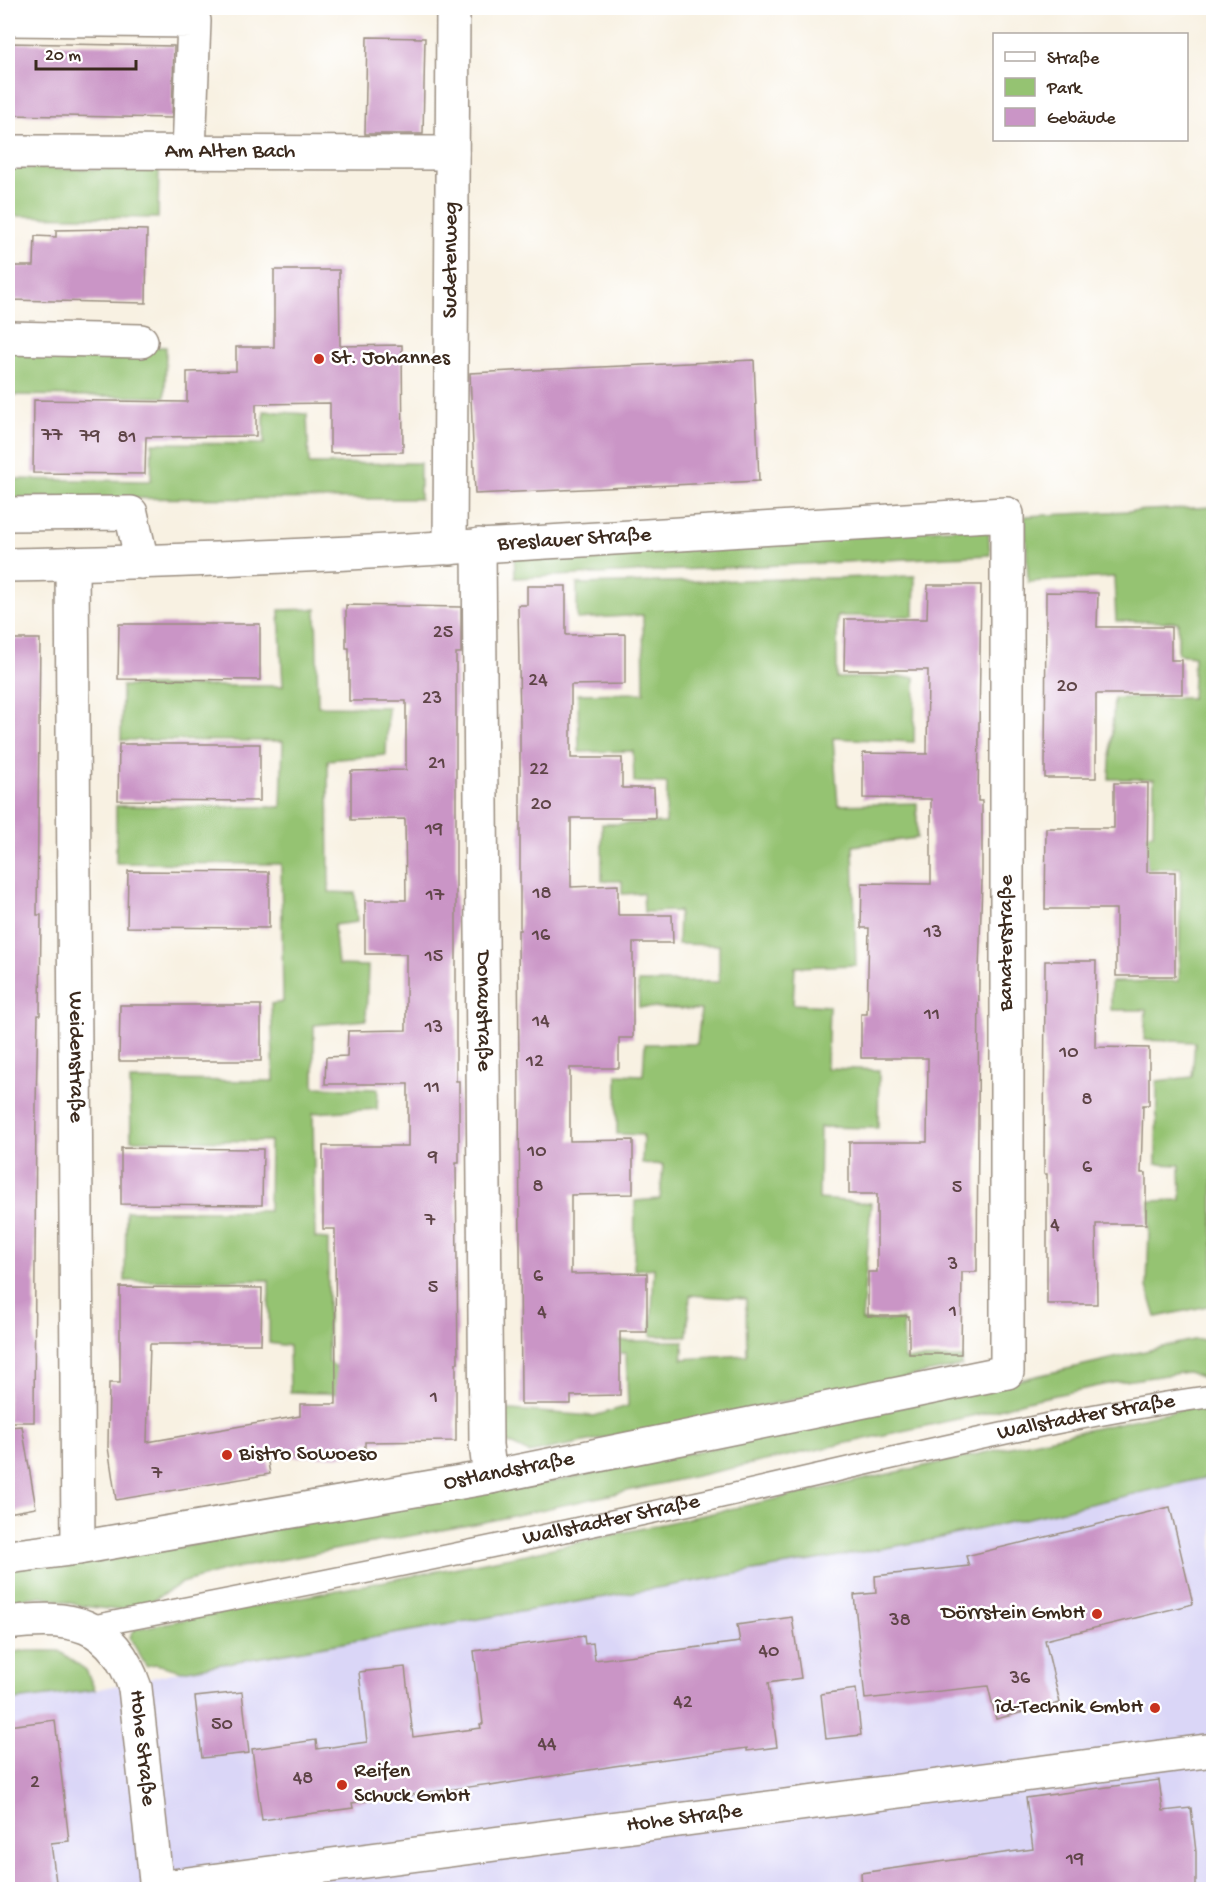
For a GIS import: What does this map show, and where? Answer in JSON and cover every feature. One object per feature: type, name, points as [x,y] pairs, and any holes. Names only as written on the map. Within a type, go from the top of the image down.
[{"type":"street","name":"Sudetenweg","points":[[453,8],[452,153],[465,546]]},
{"type":"street","points":[[8,20],[194,21],[189,152]]},
{"type":"street","name":"Am Alten Bach","points":[[8,152],[452,153]]},
{"type":"street","points":[[8,339],[141,341]]},
{"type":"street","points":[[8,514],[131,513],[142,562]]},
{"type":"street","name":"Breslauer Straße","points":[[8,564],[142,562],[465,546],[1007,513]]},
{"type":"street","name":"Banaterstraße","points":[[1007,513],[1007,1372]]},
{"type":"street","name":"Donaustraße","points":[[465,546],[486,1433],[490,1477]]},
{"type":"street","name":"Weidenstraße","points":[[72,563],[78,1548]]},
{"type":"street","name":"Ostlandstraße","points":[[8,1557],[78,1548],[490,1477],[1007,1372]]},
{"type":"street","name":"Wallstadter Straße","points":[[8,1623],[34,1620],[68,1621],[88,1627]]},
{"type":"street","name":"Hohe Straße","points":[[88,1627],[114,1648],[130,1674],[135,1688],[157,1889],[1214,1750]]},
{"type":"lane","name":"Wallstadter Straße","points":[[88,1627],[501,1546],[1011,1432],[1214,1396]]},
{"type":"shaded area","points":[[1213,1476],[1213,1889],[8,1889],[8,1701],[95,1690],[182,1671],[936,1539]]},
{"type":"green space","points":[[8,168],[159,170],[158,218],[8,216]]},
{"type":"green space","points":[[8,344],[166,347],[165,397],[8,395]]},
{"type":"green space","points":[[264,411],[307,414],[309,464],[420,463],[420,499],[8,498],[8,479],[151,481],[152,443],[264,444]]},
{"type":"green space","points":[[1213,507],[1213,1305],[1156,1317],[1147,1287],[1150,1201],[1181,1200],[1180,1165],[1156,1164],[1157,1081],[1192,1077],[1195,1042],[1144,1040],[1146,1010],[1111,1010],[1111,982],[1179,981],[1181,868],[1104,869],[1103,835],[1153,834],[1154,779],[1109,779],[1114,698],[1192,698],[1194,656],[1178,654],[1178,622],[1116,621],[1114,577],[1028,582],[1025,516]]},
{"type":"green space","points":[[988,527],[990,555],[515,578],[514,550]]},
{"type":"green space","points":[[915,576],[914,616],[837,616],[837,678],[915,677],[914,742],[833,738],[838,805],[917,803],[917,838],[853,846],[856,965],[795,967],[793,1004],[829,1006],[827,1068],[879,1070],[878,1128],[820,1127],[819,1199],[871,1203],[862,1321],[903,1320],[904,1359],[962,1358],[962,1366],[529,1453],[498,1438],[498,1409],[594,1416],[628,1406],[626,1353],[582,1355],[585,1341],[684,1341],[682,1359],[747,1355],[746,1299],[690,1295],[687,1336],[651,1336],[654,1268],[634,1270],[635,1201],[660,1199],[663,1165],[642,1163],[643,1135],[617,1134],[617,1074],[643,1075],[645,1044],[697,1044],[701,1010],[639,1007],[638,982],[719,982],[719,945],[678,944],[679,911],[644,912],[643,893],[622,894],[622,881],[602,881],[602,824],[666,823],[667,783],[634,782],[633,751],[579,752],[578,694],[644,693],[643,615],[577,619],[577,584]]},
{"type":"green space","points":[[316,609],[318,706],[388,707],[386,755],[328,760],[329,892],[355,893],[357,922],[334,925],[338,965],[368,966],[366,1020],[314,1025],[314,1087],[378,1089],[377,1109],[313,1113],[315,1238],[328,1239],[328,1361],[373,1395],[290,1392],[289,1346],[269,1343],[269,1280],[125,1281],[126,1211],[269,1211],[270,1141],[131,1140],[130,1080],[274,1081],[271,1004],[283,1002],[281,864],[116,863],[116,806],[281,807],[283,741],[121,740],[122,686],[283,686],[279,610]]},
{"type":"green space","points":[[1213,1339],[1213,1381],[1187,1372],[1118,1382],[1027,1401],[985,1413],[485,1522],[226,1570],[182,1583],[148,1603],[117,1610],[82,1606],[42,1596],[8,1601],[8,1569],[182,1547],[530,1475],[532,1486],[841,1421],[1193,1340]]},
{"type":"green space","points":[[1210,1403],[1213,1476],[936,1539],[182,1671],[156,1664],[146,1666],[130,1638],[135,1629],[526,1554]]},
{"type":"green space","points":[[59,1651],[86,1670],[95,1690],[8,1701],[8,1653]]},
{"type":"building","points":[[367,37],[425,38],[423,134],[365,134]]},
{"type":"building","points":[[8,43],[174,46],[172,118],[8,115]]},
{"type":"building","points":[[56,230],[147,230],[146,303],[8,300],[8,266],[34,266],[35,236],[56,237]]},
{"type":"building","name":"St. Johannes","points":[[274,270],[339,270],[340,346],[402,345],[403,452],[330,453],[330,403],[256,404],[256,436],[146,437],[145,474],[33,473],[34,400],[187,402],[187,372],[236,371],[236,347],[274,347]]},
{"type":"building","points":[[754,360],[759,481],[475,494],[470,373]]},
{"type":"building","points":[[928,585],[981,585],[978,801],[982,801],[982,882],[979,970],[977,1272],[962,1272],[961,1354],[909,1354],[909,1316],[868,1316],[868,1272],[877,1272],[877,1194],[849,1194],[849,1142],[927,1142],[928,1058],[861,1058],[861,1014],[867,1014],[869,928],[861,928],[862,883],[931,884],[931,799],[863,798],[863,753],[927,754],[928,670],[844,670],[845,619],[927,619]]},
{"type":"building","points":[[527,586],[566,586],[566,635],[625,634],[625,684],[571,685],[571,758],[622,758],[622,788],[654,788],[655,818],[571,818],[571,887],[618,885],[618,915],[672,915],[673,943],[633,943],[633,1038],[619,1038],[619,1068],[570,1068],[570,1141],[633,1140],[633,1194],[571,1195],[571,1274],[647,1273],[647,1332],[620,1332],[620,1395],[571,1396],[571,1404],[521,1404],[518,605],[527,605]]},
{"type":"building","points":[[1046,592],[1098,593],[1097,627],[1171,627],[1171,660],[1182,660],[1182,694],[1096,694],[1096,778],[1045,778]]},
{"type":"building","points":[[346,605],[461,607],[461,653],[456,653],[456,1081],[459,1081],[459,1163],[456,1163],[458,1363],[456,1363],[456,1441],[365,1442],[365,1456],[267,1457],[270,1474],[116,1500],[108,1447],[109,1383],[120,1383],[120,1287],[262,1288],[261,1344],[150,1344],[147,1442],[300,1416],[300,1404],[336,1404],[335,1229],[323,1229],[323,1146],[408,1146],[408,1084],[325,1084],[326,1057],[347,1056],[348,1031],[406,1030],[406,954],[365,954],[365,900],[406,900],[405,819],[351,820],[351,771],[406,770],[406,701],[349,701]]},
{"type":"building","points":[[119,624],[260,624],[260,680],[118,679]]},
{"type":"building","points":[[8,639],[40,639],[37,915],[41,915],[36,1104],[34,1422],[8,1422]]},
{"type":"building","points":[[119,744],[260,744],[260,801],[118,800]]},
{"type":"building","points":[[1114,783],[1148,783],[1147,872],[1175,872],[1175,976],[1116,976],[1116,909],[1045,909],[1046,828],[1114,828]]},
{"type":"building","points":[[128,871],[269,872],[269,928],[127,927]]},
{"type":"building","points":[[1045,961],[1096,961],[1095,1047],[1149,1048],[1149,1105],[1143,1105],[1141,1173],[1146,1173],[1146,1224],[1096,1224],[1097,1304],[1047,1304],[1047,1174],[1044,1174]]},
{"type":"building","points":[[120,1005],[261,1005],[261,1061],[119,1061]]},
{"type":"building","points":[[121,1148],[263,1149],[262,1205],[121,1204]]},
{"type":"building","points":[[22,1426],[36,1508],[8,1513],[8,1427]]},
{"type":"building","points":[[1170,1507],[1193,1604],[1045,1640],[1060,1703],[996,1719],[988,1686],[865,1699],[854,1595],[876,1593],[875,1576],[969,1566],[966,1556]]},
{"type":"building","points":[[792,1617],[801,1678],[768,1683],[777,1747],[747,1751],[747,1748],[490,1786],[490,1784],[352,1803],[353,1808],[262,1820],[252,1749],[316,1740],[317,1749],[367,1742],[359,1672],[405,1667],[413,1737],[481,1728],[480,1724],[483,1724],[474,1651],[584,1636],[585,1644],[593,1643],[595,1660],[740,1642],[737,1625]]},
{"type":"building","points":[[856,1689],[861,1735],[826,1739],[821,1694]]},
{"type":"building","points":[[242,1692],[249,1753],[202,1758],[195,1697]]},
{"type":"building","points":[[55,1720],[69,1841],[51,1843],[57,1890],[8,1890],[8,1726]]},
{"type":"building","points":[[1159,1780],[1163,1811],[1191,1808],[1196,1852],[1196,1890],[862,1890],[861,1873],[1033,1849],[1026,1798]]},
{"type":"place","name":"St. Johannes","points":[[319,359]]},
{"type":"place","name":"Bistro Sowoeso","points":[[227,1455]]},
{"type":"place","name":"Dörrstein GmbH","points":[[1097,1614]]},
{"type":"place","name":"îd-Technik GmbH","points":[[1155,1708]]},
{"type":"place","name":"Reifen Schuck GmbH","points":[[342,1785]]}]
